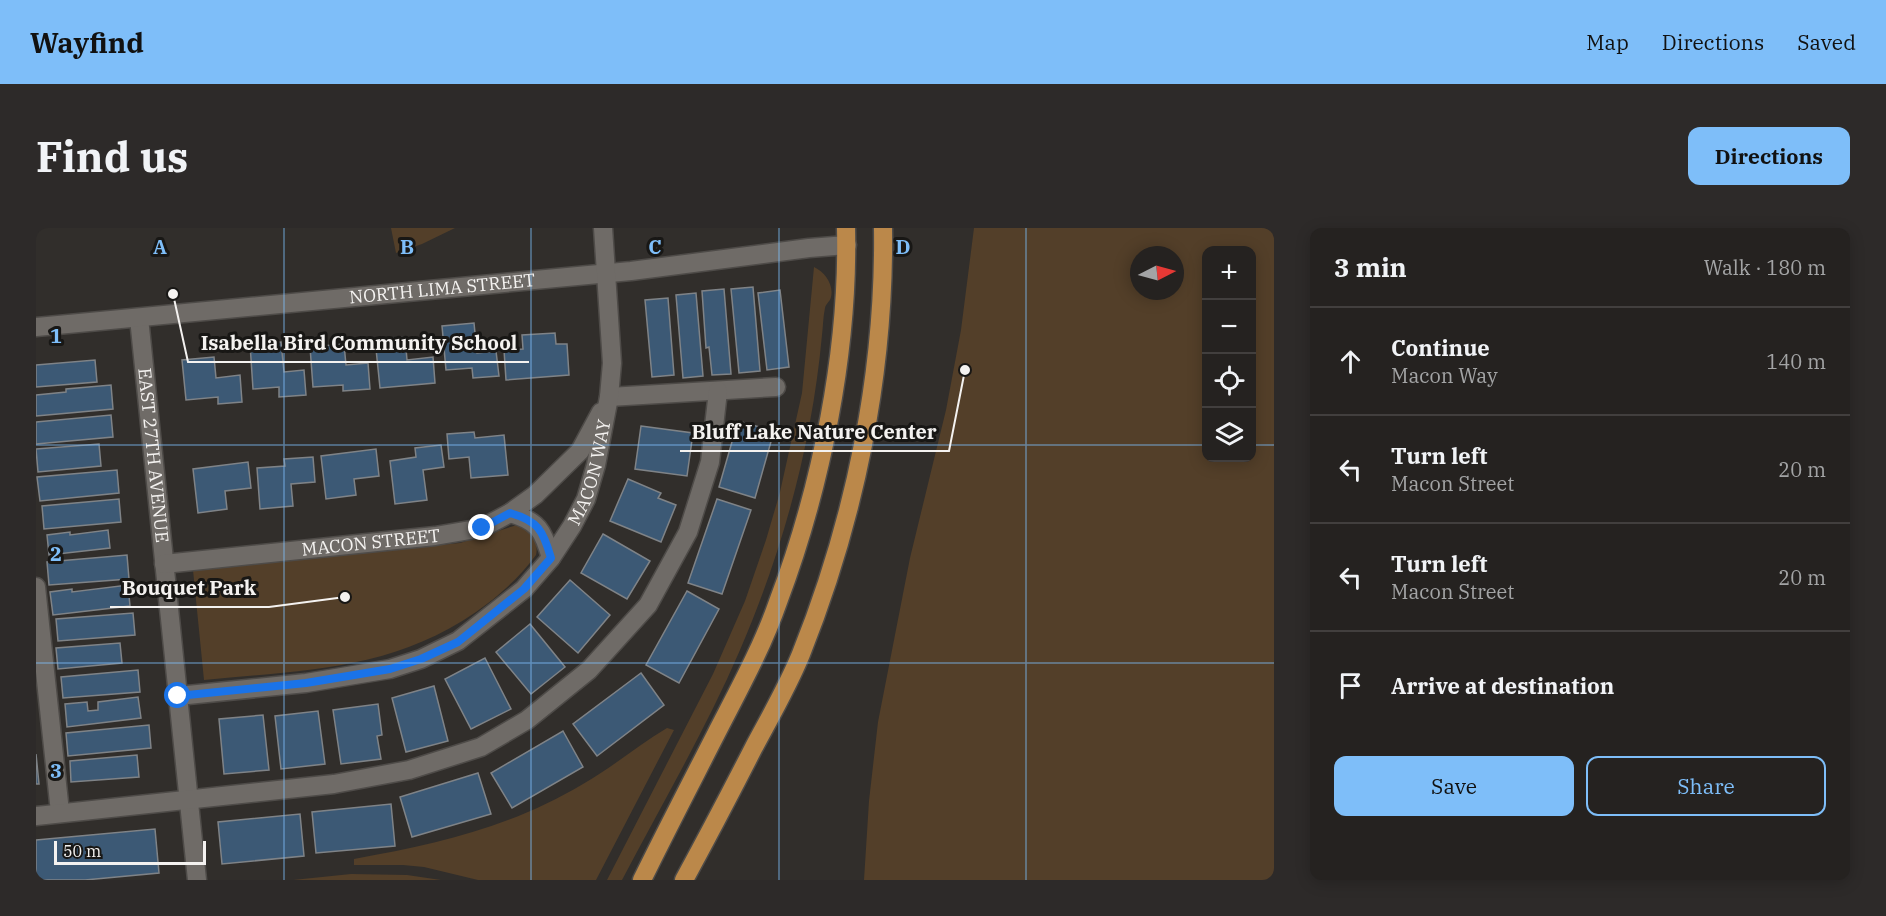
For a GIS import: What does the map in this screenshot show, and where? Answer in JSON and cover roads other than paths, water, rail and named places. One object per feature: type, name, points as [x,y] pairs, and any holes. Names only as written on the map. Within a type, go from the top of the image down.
[{"type":"main road","points":[[684,880],[801,655],[841,537],[872,397],[881,324],[883,228]]},
{"type":"main road","points":[[642,880],[743,683],[778,603],[805,520],[827,429],[839,353],[846,237]]},
{"type":"street","name":"MACON WAY","points":[[178,696],[306,683],[390,669],[421,659],[458,642],[524,589],[551,558],[572,526],[586,499],[596,465],[609,397],[611,352],[603,228]]},
{"type":"street","name":"NORTH LIMA STREET","points":[[36,327],[607,273],[809,248],[846,237]]},
{"type":"street","name":"EAST 27TH AVENUE","points":[[139,318],[197,880]]},
{"type":"street","points":[[609,397],[776,387]]},
{"type":"street","points":[[36,816],[334,784],[409,770],[481,747],[527,720],[589,670],[648,605],[688,532],[710,462],[718,391]]},
{"type":"street","name":"MACON WAY","points":[[510,513],[535,495],[580,451],[609,397]]},
{"type":"street","points":[[510,513],[523,517],[537,526],[544,535],[551,558]]},
{"type":"street","name":"MACON STREET","points":[[164,564],[435,536],[482,528],[510,513]]},
{"type":"street","points":[[36,587],[60,812]]},
{"type":"place","name":"Isabella Bird Community School","points":[[173,294]]},
{"type":"place","name":"Bluff Lake Nature Center","points":[[965,370]]},
{"type":"place","name":"Bouquet Park","points":[[345,597]]}]
